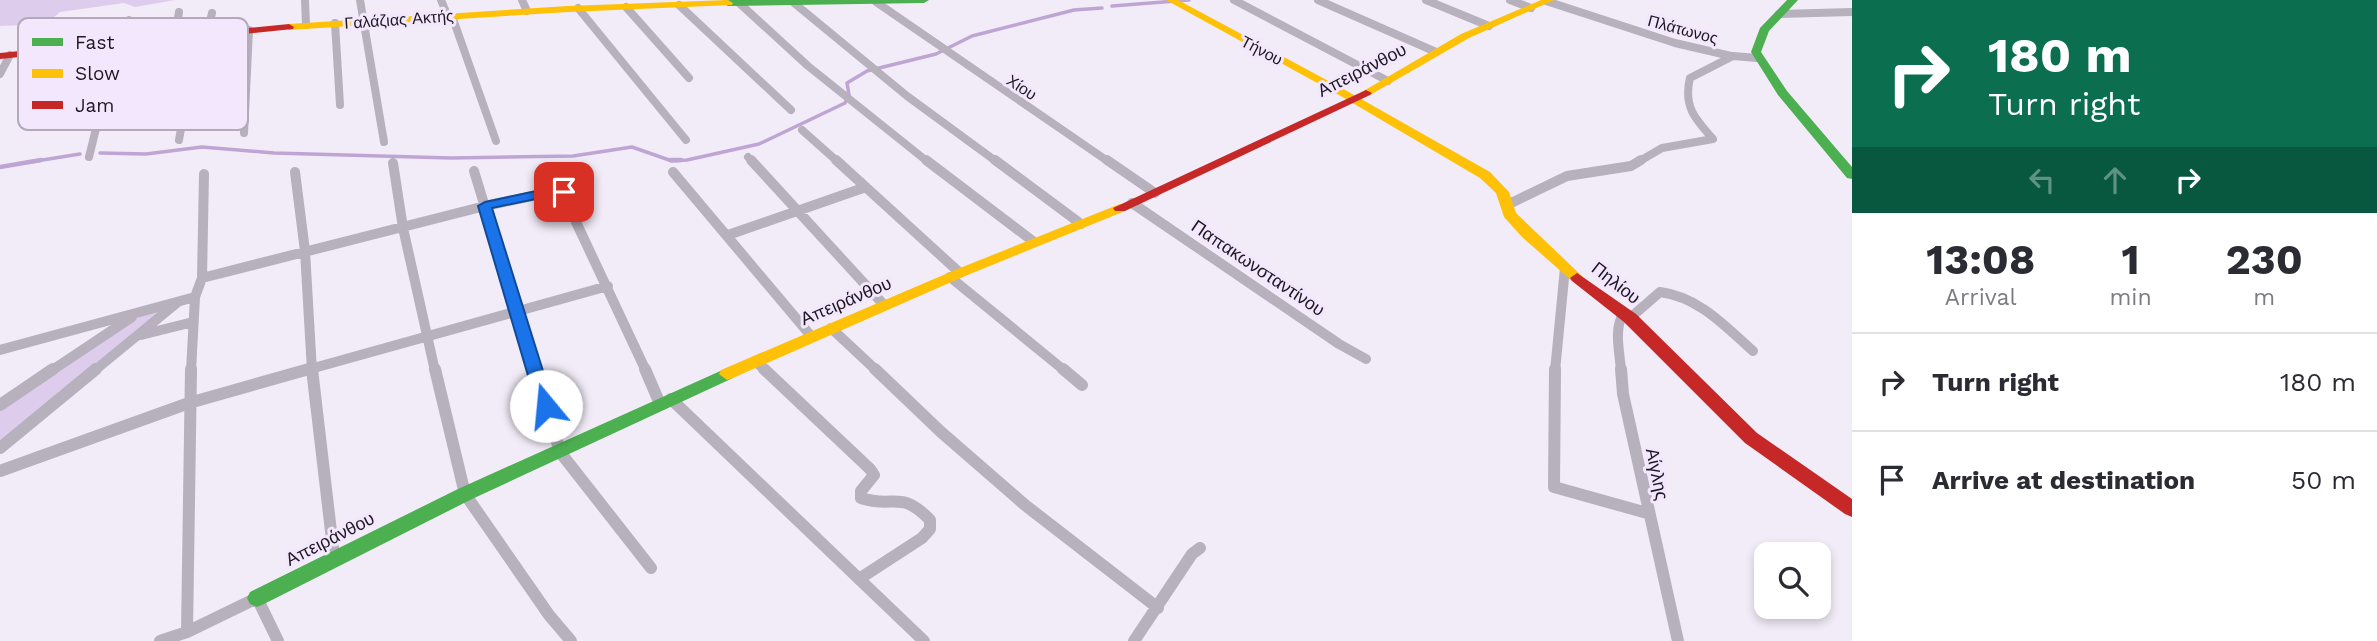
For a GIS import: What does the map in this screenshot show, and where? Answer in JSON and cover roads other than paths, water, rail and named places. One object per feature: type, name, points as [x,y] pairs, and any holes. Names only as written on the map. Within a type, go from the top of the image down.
[{"type":"street","points":[[305,0],[306,25]]},
{"type":"street","points":[[360,0],[384,142]]},
{"type":"street","points":[[442,0],[446,12],[452,16],[496,141]]},
{"type":"street","name":"Γαλάζιας Ακτής","points":[[249,30],[452,16],[524,6],[578,8],[625,7],[649,3],[679,5],[740,1],[794,3],[924,0]]},
{"type":"street","name":"Τήνου","points":[[1171,0],[1353,100]]},
{"type":"street","points":[[1234,0],[1388,81]]},
{"type":"street","points":[[1318,0],[1436,52]]},
{"type":"street","points":[[1426,0],[1489,26]]},
{"type":"street","name":"Πλάτωνος","points":[[1510,0],[1542,3],[1675,43],[1733,56],[1757,58]]},
{"type":"street","points":[[1793,0],[1758,42],[1757,58],[1774,84],[1852,175]]},
{"type":"street","points":[[740,1],[778,41],[825,80],[1034,242]]},
{"type":"street","name":"Χίου","points":[[872,1],[1155,192]]},
{"type":"street","points":[[794,3],[907,96],[1080,224]]},
{"type":"street","name":"Απειράνθου","points":[[160,641],[187,632],[465,494],[755,361],[1132,203],[1353,100],[1436,52],[1542,3]]},
{"type":"street","points":[[679,5],[791,110]]},
{"type":"street","points":[[625,7],[689,78]]},
{"type":"street","points":[[578,8],[686,140]]},
{"type":"street","points":[[178,18],[179,12]]},
{"type":"street","points":[[1779,14],[1852,12]]},
{"type":"street","points":[[210,18],[212,13]]},
{"type":"street","points":[[335,23],[340,105]]},
{"type":"street","points":[[248,50],[249,30]]},
{"type":"street","points":[[0,74],[5,56]]},
{"type":"street","points":[[1507,205],[1567,176],[1631,166],[1662,148],[1707,142],[1713,138],[1688,113],[1687,87],[1690,78],[1733,56]]},
{"type":"street","name":"Πηλίου","points":[[1353,100],[1485,175],[1502,192],[1514,221],[1565,268],[1627,316],[1751,438],[1852,509]]},
{"type":"street","points":[[89,157],[96,130]]},
{"type":"street","points":[[179,140],[181,130]]},
{"type":"street","points":[[802,130],[866,187],[955,275],[1082,385]]},
{"type":"street","points":[[748,157],[884,305]]},
{"type":"street","points":[[393,163],[403,228],[426,338],[465,494],[549,615],[571,641]]},
{"type":"street","points":[[474,171],[560,452],[651,568]]},
{"type":"street","points":[[295,172],[305,251],[312,369],[334,557]]},
{"type":"street","points":[[673,172],[811,336]]},
{"type":"street","points":[[187,632],[189,403],[195,297],[202,278],[204,174]]},
{"type":"street","points":[[728,236],[866,187]]},
{"type":"street","points":[[202,278],[485,206],[561,190],[666,402],[924,641]]},
{"type":"street","name":"Παπακωνσταντίνου","points":[[1132,203],[1339,344],[1366,359]]},
{"type":"street","points":[[1565,268],[1555,356],[1555,487],[1647,513]]},
{"type":"street","points":[[0,454],[1,470],[189,403],[608,286]]},
{"type":"street","points":[[1627,316],[1660,292],[1668,292],[1703,310],[1753,351]]},
{"type":"street","points":[[0,350],[195,297]]},
{"type":"street","points":[[0,447],[178,302]]},
{"type":"street","points":[[0,405],[140,312]]},
{"type":"street","name":"Αίγλης","points":[[1627,316],[1619,320],[1618,329],[1623,394],[1647,513],[1678,641]]},
{"type":"street","points":[[136,336],[193,322]]},
{"type":"street","points":[[89,345],[90,325]]},
{"type":"street","points":[[831,328],[941,432],[1025,505],[1158,608]]},
{"type":"street","points":[[755,361],[870,468],[874,475],[861,491],[861,498],[869,502],[907,499],[920,508],[930,520],[930,529],[922,538],[859,579]]},
{"type":"street","points":[[1134,641],[1192,554],[1200,548]]},
{"type":"street","points":[[257,598],[278,641]]},
{"type":"waterway","points":[[1112,6],[1189,0]]},
{"type":"waterway","points":[[100,153],[146,154],[202,147],[274,153],[451,158],[573,156],[632,147],[672,161],[687,160],[759,144],[845,103],[849,95],[847,83],[867,71],[936,54],[972,36],[1074,10],[1102,8]]},
{"type":"waterway","points":[[30,162],[80,154]]},
{"type":"waterway","points":[[0,167],[41,160]]},
{"type":"waterway","points":[[670,160],[681,160]]}]
